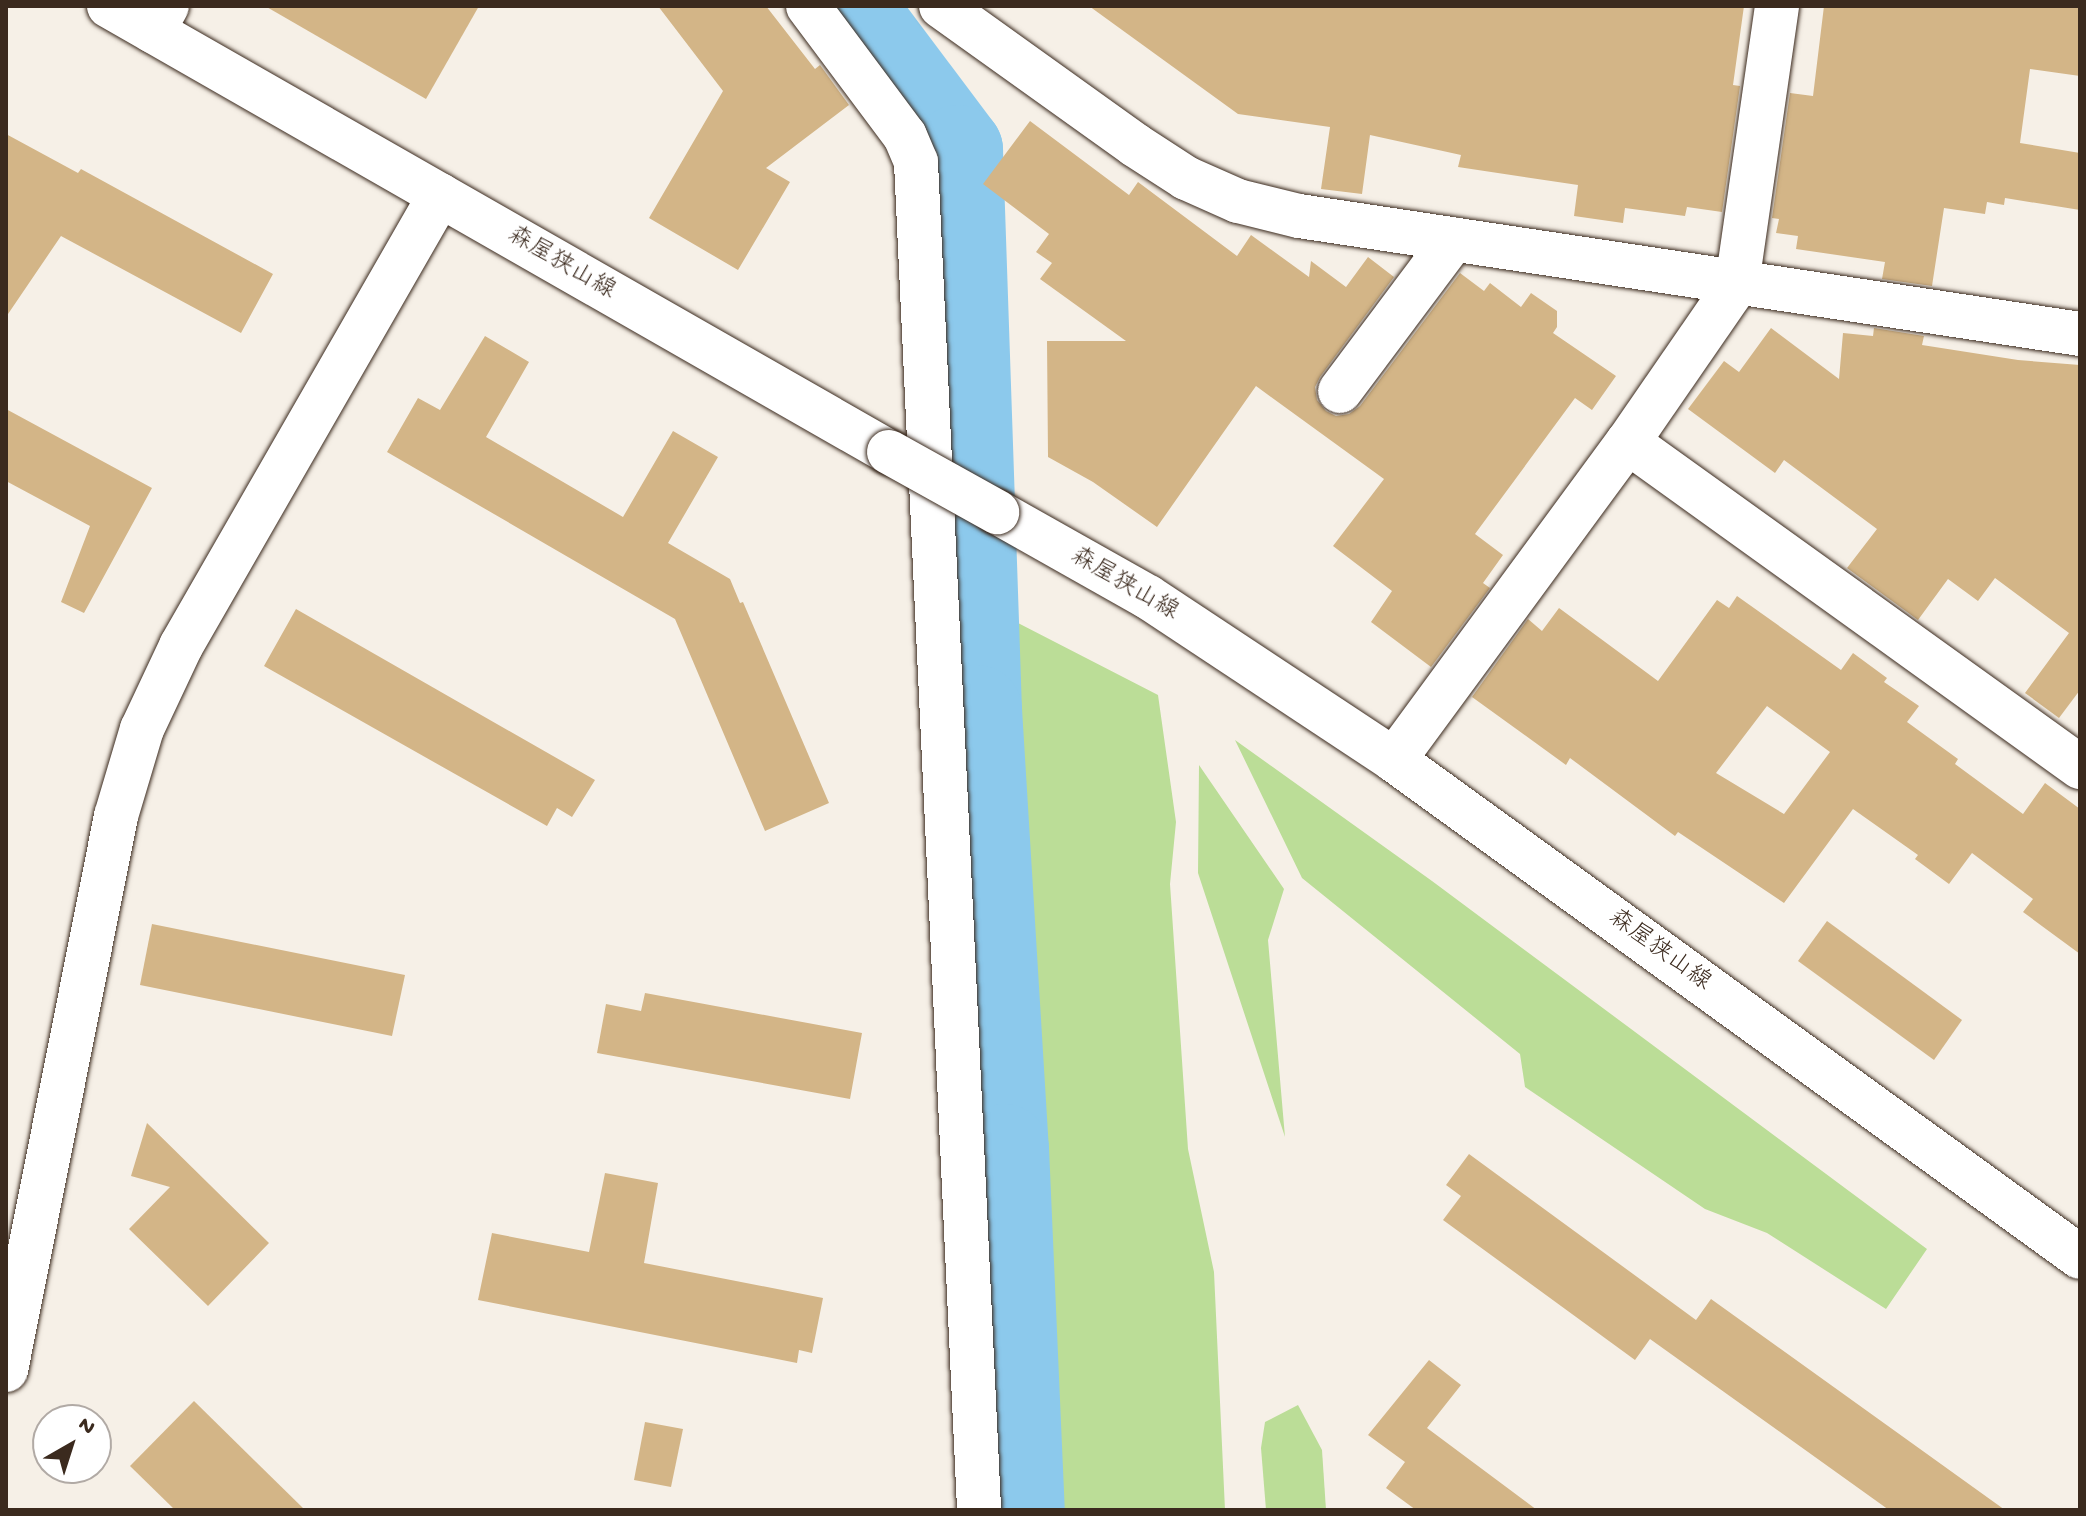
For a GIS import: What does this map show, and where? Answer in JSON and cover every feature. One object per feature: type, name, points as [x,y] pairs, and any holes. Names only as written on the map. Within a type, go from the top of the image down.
[{"type":"street","name":"森屋狭山線","points":[[109,6],[160,18],[440,195],[1148,597],[1394,760],[2080,1257]]},
{"type":"street","points":[[808,6],[905,136],[916,162],[979,1510]]},
{"type":"street","points":[[941,6],[1186,178],[1238,201],[1299,216],[2080,334]]},
{"type":"street","points":[[1394,760],[1628,442],[1737,284],[1777,6]]},
{"type":"street","points":[[6,1370],[116,816],[142,729],[181,646],[440,195]]},
{"type":"street","points":[[1340,391],[1453,240]]},
{"type":"street","points":[[1628,442],[2080,767]]},
{"type":"green space","points":[[1018,623],[1158,695],[1176,822],[1170,884],[1188,1149],[1214,1272],[1225,1510],[1057,1510],[1019,737]]},
{"type":"green space","points":[[1235,740],[1432,881],[1927,1249],[1886,1309],[1767,1233],[1705,1209],[1525,1087],[1520,1054],[1302,878]]},
{"type":"green space","points":[[1199,765],[1284,889],[1268,940],[1285,1137],[1198,873]]},
{"type":"green space","points":[[1298,1405],[1322,1450],[1326,1510],[1266,1510],[1261,1448],[1265,1422]]},
{"type":"building","points":[[265,6],[479,6],[426,99]]},
{"type":"building","points":[[658,6],[766,6],[815,69],[820,65],[849,105],[766,168],[790,182],[738,270],[649,218],[723,91]]},
{"type":"building","points":[[1089,6],[1744,6],[1733,85],[1740,86],[1722,212],[1687,207],[1685,216],[1625,208],[1623,223],[1574,216],[1578,185],[1458,167],[1461,155],[1370,135],[1362,194],[1321,189],[1330,127],[1238,114]]},
{"type":"building","points":[[1824,6],[2080,6],[2080,76],[2030,69],[2020,143],[2080,153],[2080,210],[2005,198],[2004,205],[1987,202],[1985,214],[1944,208],[1932,286],[1882,279],[1885,262],[1796,249],[1798,236],[1776,233],[1779,219],[1772,218],[1790,93],[1813,96]]},
{"type":"building","points":[[1030,121],[1129,195],[1138,182],[1237,256],[1251,235],[1309,277],[1311,261],[1346,287],[1368,257],[1394,277],[1315,387],[1317,400],[1326,411],[1336,416],[1349,414],[1360,406],[1460,273],[1484,291],[1490,283],[1521,307],[1531,293],[1557,311],[1557,327],[1553,333],[1616,376],[1592,410],[1575,398],[1475,534],[1503,555],[1483,583],[1490,588],[1431,667],[1371,622],[1392,591],[1333,546],[1384,479],[1256,386],[1157,527],[1093,482],[1048,457],[1047,341],[1126,341],[1040,279],[1052,263],[1036,252],[1049,234],[983,184]]},
{"type":"building","points":[[6,134],[78,173],[81,169],[273,274],[241,333],[61,236],[6,317]]},
{"type":"building","points":[[1771,328],[1839,379],[1843,333],[1873,336],[1874,328],[1924,336],[1922,345],[2018,360],[2080,365],[2080,690],[2059,718],[2025,693],[2069,633],[1995,578],[1978,601],[1948,579],[1918,620],[1847,568],[1877,529],[1784,460],[1775,473],[1688,409],[1724,361],[1739,372]]},
{"type":"building","points":[[485,336],[529,362],[486,437],[623,517],[673,431],[718,457],[668,543],[730,579],[740,603],[743,602],[829,803],[765,831],[675,619],[387,452],[418,398],[440,410]]},
{"type":"building","points":[[6,409],[152,488],[84,613],[61,602],[90,526],[6,481]]},
{"type":"building","points":[[1737,596],[1841,670],[1853,653],[1887,678],[1884,682],[1919,706],[1907,722],[1958,759],[1955,764],[2023,814],[2045,783],[2080,809],[2080,954],[2023,912],[2033,899],[1972,853],[1949,884],[1915,859],[1918,855],[1853,809],[1784,903],[1678,832],[1675,836],[1570,758],[1566,765],[1472,697],[1528,619],[1542,631],[1559,608],[1658,681],[1717,600],[1729,608]],"holes":[[[1767,706],[1830,752],[1784,814],[1716,773]]]},
{"type":"building","points":[[296,609],[595,780],[572,817],[557,808],[547,826],[264,666]]},
{"type":"building","points":[[1827,921],[1962,1020],[1934,1060],[1798,961]]},
{"type":"building","points":[[152,924],[405,975],[392,1036],[140,985]]},
{"type":"building","points":[[645,993],[862,1033],[850,1099],[597,1053],[606,1004],[641,1011]]},
{"type":"building","points":[[147,1123],[269,1243],[208,1306],[129,1229],[170,1187],[131,1176]]},
{"type":"building","points":[[1469,1154],[1696,1320],[1711,1299],[2005,1510],[1889,1510],[1650,1339],[1635,1360],[1443,1220],[1461,1196],[1446,1185]]},
{"type":"building","points":[[605,1173],[658,1183],[644,1263],[823,1298],[812,1353],[799,1350],[797,1363],[478,1300],[492,1233],[589,1252]]},
{"type":"building","points":[[1429,1360],[1461,1385],[1427,1428],[1537,1510],[1416,1510],[1386,1488],[1405,1462],[1368,1435]]},
{"type":"building","points":[[194,1401],[305,1510],[175,1510],[130,1466]]},
{"type":"building","points":[[645,1422],[683,1429],[671,1487],[634,1480]]},
{"type":"waterway","points":[[850,6],[958,150],[977,710],[1004,1149],[1020,1510]]}]
